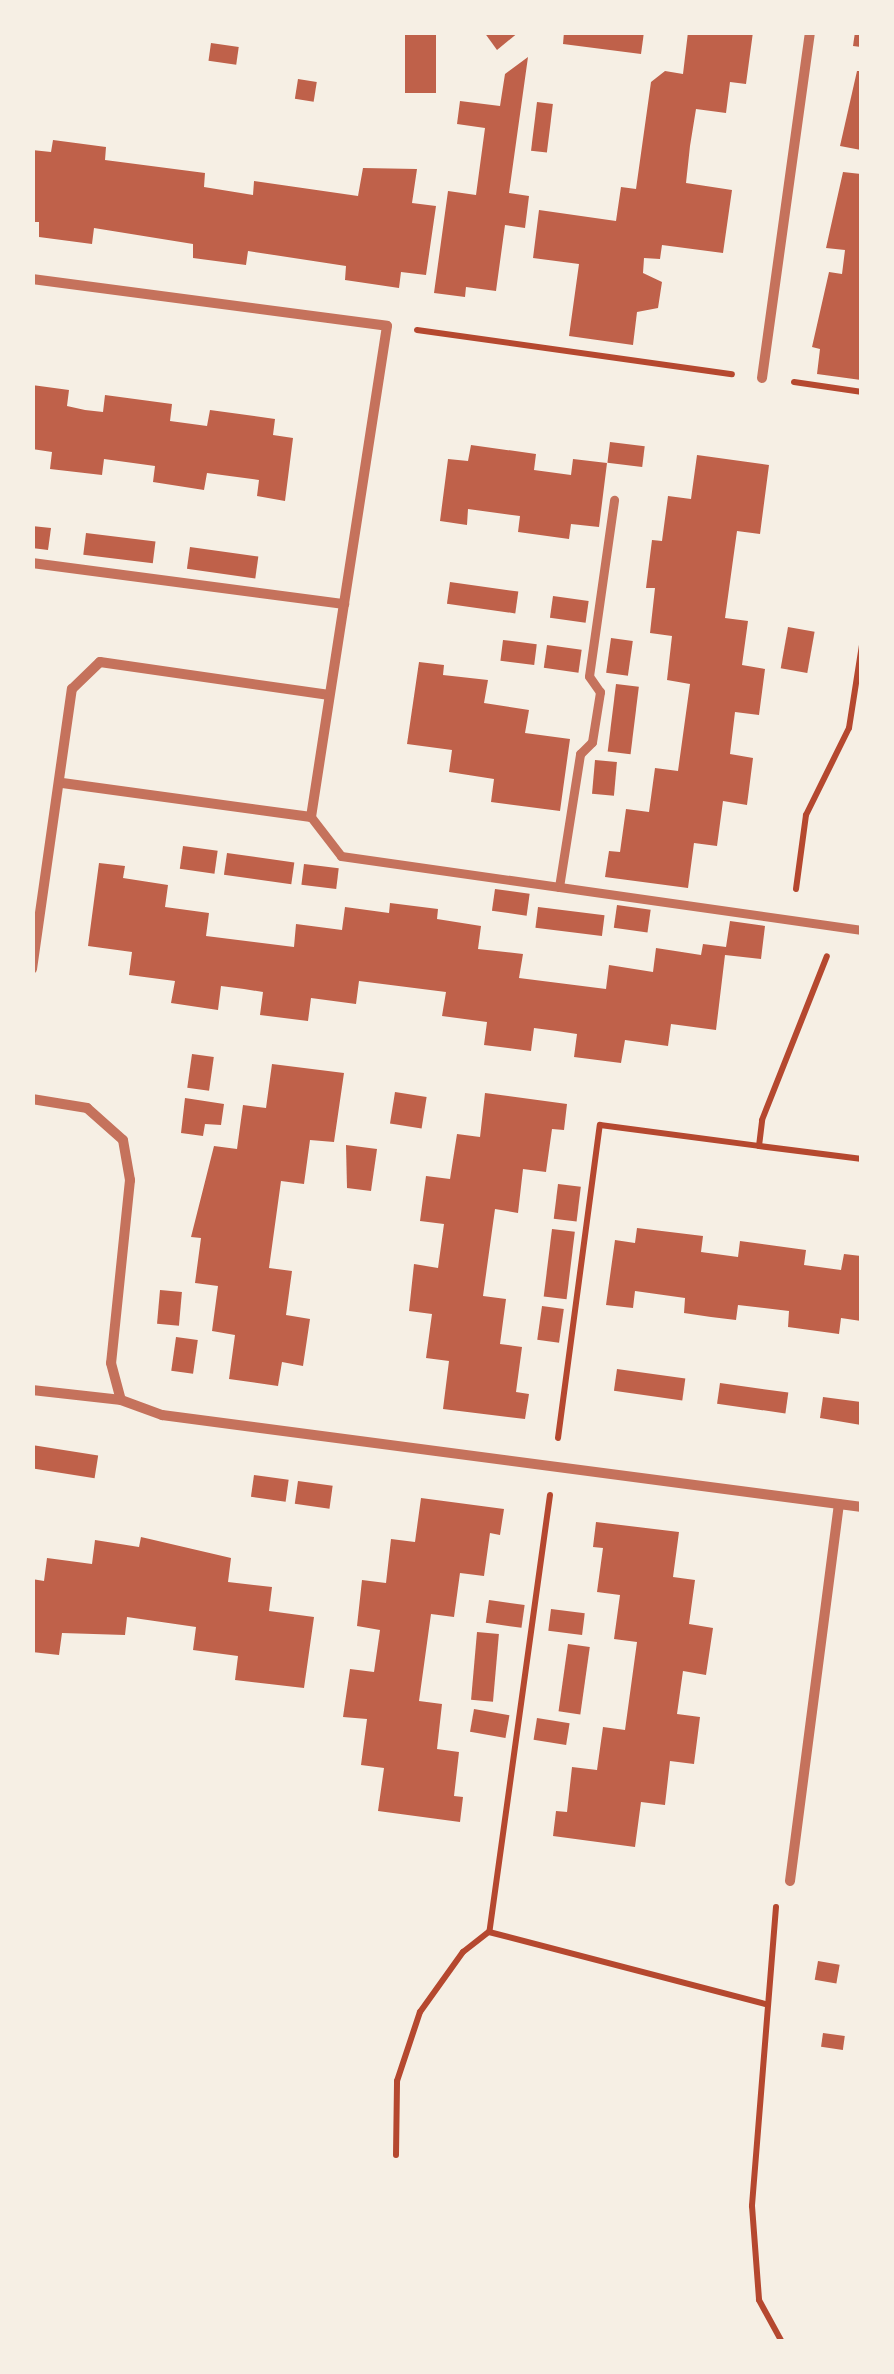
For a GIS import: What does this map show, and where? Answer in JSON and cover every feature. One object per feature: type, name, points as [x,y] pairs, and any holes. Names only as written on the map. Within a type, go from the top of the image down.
[{"type":"street","points":[[762,378],[810,32]]},
{"type":"street","points":[[32,279],[386,326],[312,817],[341,856],[862,930]]},
{"type":"street","points":[[559,887],[580,754],[592,742],[600,692],[589,676],[614,500]]},
{"type":"street","points":[[32,563],[344,604]]},
{"type":"street","points":[[32,969],[62,783],[72,689],[100,662],[328,696]]},
{"type":"street","points":[[62,783],[312,817]]},
{"type":"street","points":[[32,1099],[87,1108],[124,1140],[130,1180],[112,1362],[121,1400]]},
{"type":"street","points":[[32,1390],[121,1400],[162,1416],[862,1506]]},
{"type":"street","points":[[790,1880],[840,1504]]},
{"type":"path","points":[[386,326],[862,392]]},
{"type":"path","points":[[792,920],[806,815],[850,728],[862,645]]},
{"type":"path","points":[[759,1146],[762,1120],[827,960],[830,925]]},
{"type":"path","points":[[396,2154],[396,2081],[420,2012],[463,1952],[488,1932],[600,1125],[862,1159]]},
{"type":"path","points":[[782,2342],[759,2300],[752,2206],[777,1898],[790,1880]]},
{"type":"path","points":[[488,1932],[766,2004]]},
{"type":"building","points":[[405,32],[436,32],[436,93],[405,93]]},
{"type":"building","points":[[484,32],[519,32],[497,50]]},
{"type":"building","points":[[564,32],[644,32],[641,54],[563,44]]},
{"type":"building","points":[[688,32],[753,32],[746,84],[730,82],[726,113],[696,109],[690,146],[686,183],[732,190],[723,253],[662,245],[660,259],[644,258],[643,273],[662,282],[658,308],[637,312],[633,345],[569,336],[579,264],[533,258],[539,210],[616,221],[621,187],[636,189],[651,82],[665,71],[683,74]]},
{"type":"building","points":[[855,32],[861,32],[861,47],[853,46]]},
{"type":"building","points":[[211,43],[239,47],[236,65],[208,61]]},
{"type":"building","points":[[528,57],[509,193],[529,196],[525,228],[505,225],[496,291],[466,287],[465,297],[434,293],[448,191],[476,195],[485,128],[457,124],[460,101],[500,106],[505,74]]},
{"type":"building","points":[[857,71],[861,71],[861,150],[840,146]]},
{"type":"building","points":[[298,79],[317,82],[314,102],[295,99]]},
{"type":"building","points":[[537,102],[553,104],[547,153],[531,151]]},
{"type":"building","points":[[53,140],[106,147],[105,160],[205,173],[204,187],[253,195],[254,181],[358,196],[363,168],[417,169],[412,203],[436,206],[426,275],[401,272],[399,288],[345,280],[346,266],[248,251],[246,265],[193,258],[193,244],[94,228],[92,244],[39,237],[39,222],[32,222],[32,150],[51,152]]},
{"type":"building","points":[[843,172],[861,174],[861,380],[817,374],[820,349],[812,347],[829,272],[842,274],[845,250],[826,248]]},
{"type":"building","points":[[32,385],[69,390],[67,406],[85,410],[103,412],[105,395],[172,404],[170,421],[207,426],[210,410],[275,419],[273,435],[293,438],[285,501],[257,496],[259,480],[207,473],[204,490],[153,482],[155,466],[104,459],[102,475],[50,469],[52,452],[32,449]]},
{"type":"building","points":[[610,442],[645,446],[642,467],[607,463]]},
{"type":"building","points":[[471,445],[536,454],[534,470],[571,475],[573,459],[607,463],[599,527],[571,524],[569,539],[518,532],[520,516],[468,509],[467,525],[440,521],[448,459],[468,461]]},
{"type":"building","points":[[697,455],[769,465],[760,534],[737,531],[725,618],[748,621],[742,665],[765,669],[759,715],[735,712],[730,754],[753,758],[747,805],[723,801],[717,846],[694,843],[688,888],[605,877],[609,851],[620,852],[626,809],[649,812],[655,768],[678,771],[690,684],[667,680],[672,636],[650,633],[655,588],[646,588],[652,540],[662,541],[668,496],[691,499]]},
{"type":"building","points":[[32,526],[51,528],[48,550],[32,548]]},
{"type":"building","points":[[86,533],[155,542],[153,563],[83,555]]},
{"type":"building","points":[[190,547],[258,557],[255,578],[187,569]]},
{"type":"building","points":[[450,582],[518,592],[515,613],[447,604]]},
{"type":"building","points":[[553,596],[589,601],[586,623],[550,618]]},
{"type":"building","points":[[788,627],[815,632],[807,673],[781,668]]},
{"type":"building","points":[[611,638],[633,641],[628,676],[606,673]]},
{"type":"building","points":[[503,640],[537,644],[534,665],[500,661]]},
{"type":"building","points":[[547,645],[582,650],[578,673],[544,668]]},
{"type":"building","points":[[419,662],[444,665],[443,675],[488,680],[484,703],[529,710],[525,733],[570,739],[560,811],[491,802],[494,779],[449,772],[452,750],[407,744]]},
{"type":"building","points":[[616,684],[639,687],[631,754],[608,751]]},
{"type":"building","points":[[595,760],[617,762],[614,796],[592,794]]},
{"type":"building","points":[[183,846],[218,851],[214,874],[180,869]]},
{"type":"building","points":[[227,853],[294,862],[291,884],[224,875]]},
{"type":"building","points":[[99,863],[125,866],[123,878],[168,885],[165,907],[209,913],[206,936],[294,947],[296,924],[342,930],[345,907],[389,913],[390,903],[438,909],[437,919],[481,926],[478,949],[523,954],[519,978],[606,989],[609,965],[653,972],[656,948],[701,955],[703,944],[726,947],[730,921],[765,926],[761,959],[725,955],[716,1030],[671,1024],[668,1046],[625,1040],[621,1063],[574,1057],[577,1034],[557,1031],[534,1028],[531,1051],[484,1045],[487,1022],[442,1016],[446,992],[359,981],[356,1004],[311,998],[308,1021],[260,1015],[263,992],[244,989],[221,986],[218,1010],[171,1003],[175,981],[129,975],[132,952],[88,946]]},
{"type":"building","points":[[304,864],[339,868],[336,889],[301,885]]},
{"type":"building","points":[[495,889],[530,894],[527,916],[492,911]]},
{"type":"building","points":[[617,905],[651,910],[647,933],[614,928]]},
{"type":"building","points":[[538,907],[605,915],[602,936],[535,928]]},
{"type":"building","points":[[192,1054],[214,1057],[209,1091],[187,1088]]},
{"type":"building","points":[[272,1064],[344,1073],[334,1142],[310,1140],[304,1184],[281,1181],[269,1268],[292,1271],[286,1315],[310,1319],[303,1366],[282,1362],[278,1386],[229,1379],[235,1335],[212,1331],[218,1286],[195,1283],[201,1238],[191,1237],[214,1146],[237,1149],[243,1105],[266,1108]]},
{"type":"building","points":[[395,1092],[427,1097],[422,1129],[390,1124]]},
{"type":"building","points":[[485,1093],[567,1104],[564,1130],[552,1129],[546,1172],[523,1169],[518,1213],[495,1209],[483,1296],[506,1299],[500,1344],[522,1347],[516,1392],[529,1394],[525,1419],[443,1409],[449,1361],[426,1358],[432,1314],[409,1311],[414,1264],[438,1268],[444,1224],[420,1221],[426,1176],[450,1179],[457,1134],[480,1137]]},
{"type":"building","points":[[185,1098],[224,1104],[221,1125],[205,1124],[203,1136],[181,1133]]},
{"type":"building","points":[[346,1145],[377,1149],[371,1191],[347,1188]]},
{"type":"building","points":[[558,1184],[581,1187],[577,1222],[554,1219]]},
{"type":"building","points":[[637,1228],[703,1236],[701,1252],[738,1257],[740,1241],[806,1250],[804,1265],[841,1270],[844,1254],[861,1256],[861,1321],[841,1318],[839,1334],[788,1327],[789,1311],[738,1305],[736,1320],[711,1317],[684,1313],[685,1298],[635,1291],[633,1308],[606,1305],[615,1240],[635,1243]]},
{"type":"building","points":[[552,1229],[575,1232],[567,1299],[544,1296]]},
{"type":"building","points":[[160,1290],[182,1292],[179,1326],[157,1324]]},
{"type":"building","points":[[542,1306],[564,1309],[559,1343],[537,1340]]},
{"type":"building","points":[[176,1337],[198,1340],[193,1374],[171,1371]]},
{"type":"building","points":[[617,1369],[685,1379],[682,1400],[614,1391]]},
{"type":"building","points":[[720,1383],[788,1393],[785,1413],[717,1404]]},
{"type":"building","points":[[823,1397],[861,1402],[861,1425],[820,1418]]},
{"type":"building","points":[[32,1445],[98,1455],[95,1478],[32,1468]]},
{"type":"building","points":[[254,1475],[289,1480],[286,1502],[251,1497]]},
{"type":"building","points":[[298,1481],[333,1486],[329,1509],[295,1504]]},
{"type":"building","points":[[421,1498],[504,1509],[500,1535],[490,1533],[484,1576],[460,1573],[454,1617],[431,1614],[419,1701],[442,1704],[437,1749],[459,1752],[454,1796],[463,1797],[460,1822],[378,1811],[384,1768],[361,1765],[367,1719],[343,1717],[350,1669],[374,1672],[380,1630],[357,1626],[362,1580],[386,1583],[391,1539],[415,1542]]},
{"type":"building","points":[[596,1522],[679,1532],[673,1577],[695,1580],[689,1624],[713,1628],[706,1675],[683,1671],[677,1714],[700,1717],[694,1764],[670,1761],[665,1805],[641,1802],[635,1847],[553,1836],[556,1811],[567,1812],[572,1767],[597,1770],[603,1727],[625,1730],[637,1642],[614,1639],[620,1595],[597,1592],[603,1548],[593,1547]]},
{"type":"building","points":[[141,1537],[231,1558],[228,1582],[272,1587],[269,1611],[314,1617],[304,1688],[235,1680],[238,1656],[193,1650],[196,1627],[127,1617],[125,1635],[62,1633],[59,1655],[32,1652],[32,1579],[44,1581],[47,1558],[92,1564],[95,1540],[139,1547]]},
{"type":"building","points":[[489,1600],[525,1605],[521,1628],[486,1623]]},
{"type":"building","points":[[551,1609],[585,1613],[582,1635],[548,1631]]},
{"type":"building","points":[[477,1632],[499,1634],[493,1702],[471,1700]]},
{"type":"building","points":[[568,1644],[590,1647],[580,1714],[559,1711]]},
{"type":"building","points":[[474,1709],[509,1715],[505,1738],[470,1732]]},
{"type":"building","points":[[537,1718],[570,1723],[566,1745],[534,1740]]},
{"type":"building","points":[[818,1961],[840,1965],[836,1984],[815,1980]]},
{"type":"building","points":[[823,2033],[845,2036],[843,2050],[821,2047]]}]
